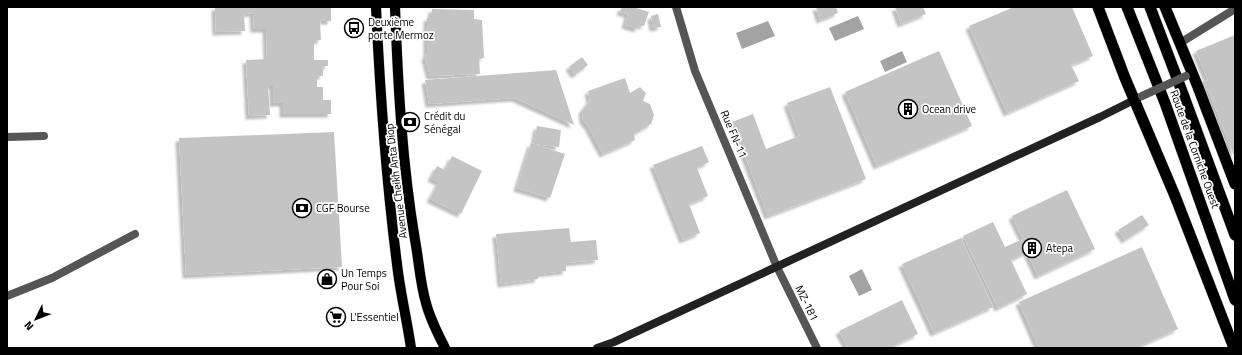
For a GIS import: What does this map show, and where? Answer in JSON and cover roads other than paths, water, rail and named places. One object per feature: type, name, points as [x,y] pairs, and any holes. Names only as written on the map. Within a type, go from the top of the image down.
[{"type":"highway","points":[[1098,7],[1138,98],[1234,348]]},
{"type":"highway","name":"Route de la Corniche Ouest","points":[[1127,7],[1165,104],[1235,300]]},
{"type":"highway","name":"Route de la Corniche Ouest","points":[[1150,7],[1184,94],[1235,235]]},
{"type":"highway","points":[[1165,7],[1198,87],[1235,184]]},
{"type":"main road","name":"Avenue Cheikh Anta Diop","points":[[376,7],[387,180],[397,266],[411,348]]},
{"type":"main road","name":"Avenue Cheikh Anta Diop","points":[[395,7],[398,84],[410,214],[426,304],[435,328],[445,348]]},
{"type":"main road","points":[[597,348],[614,342],[778,267],[1138,98]]},
{"type":"main road","points":[[605,348],[614,342]]},
{"type":"street","name":"Rue FN-11","points":[[676,7],[695,71],[778,267]]},
{"type":"street","points":[[1180,43],[1235,9]]},
{"type":"street","points":[[1138,98],[1186,76]]},
{"type":"street","points":[[7,138],[44,136]]},
{"type":"street","points":[[7,296],[52,278],[136,234]]},
{"type":"street","name":"MZ-181","points":[[778,267],[817,348]]},
{"type":"place","name":"Deuxième porte Mermoz","points":[[354,28]]},
{"type":"place","name":"Ocean drive","points":[[908,109]]},
{"type":"place","name":"Crédit du Sénégal","points":[[410,122]]},
{"type":"place","name":"CGF Bourse","points":[[302,208]]},
{"type":"place","name":"Atepa","points":[[1032,248]]},
{"type":"place","name":"Un Temps Pour Soi","points":[[327,279]]},
{"type":"place","name":"L'Essentiel","points":[[336,317]]}]
